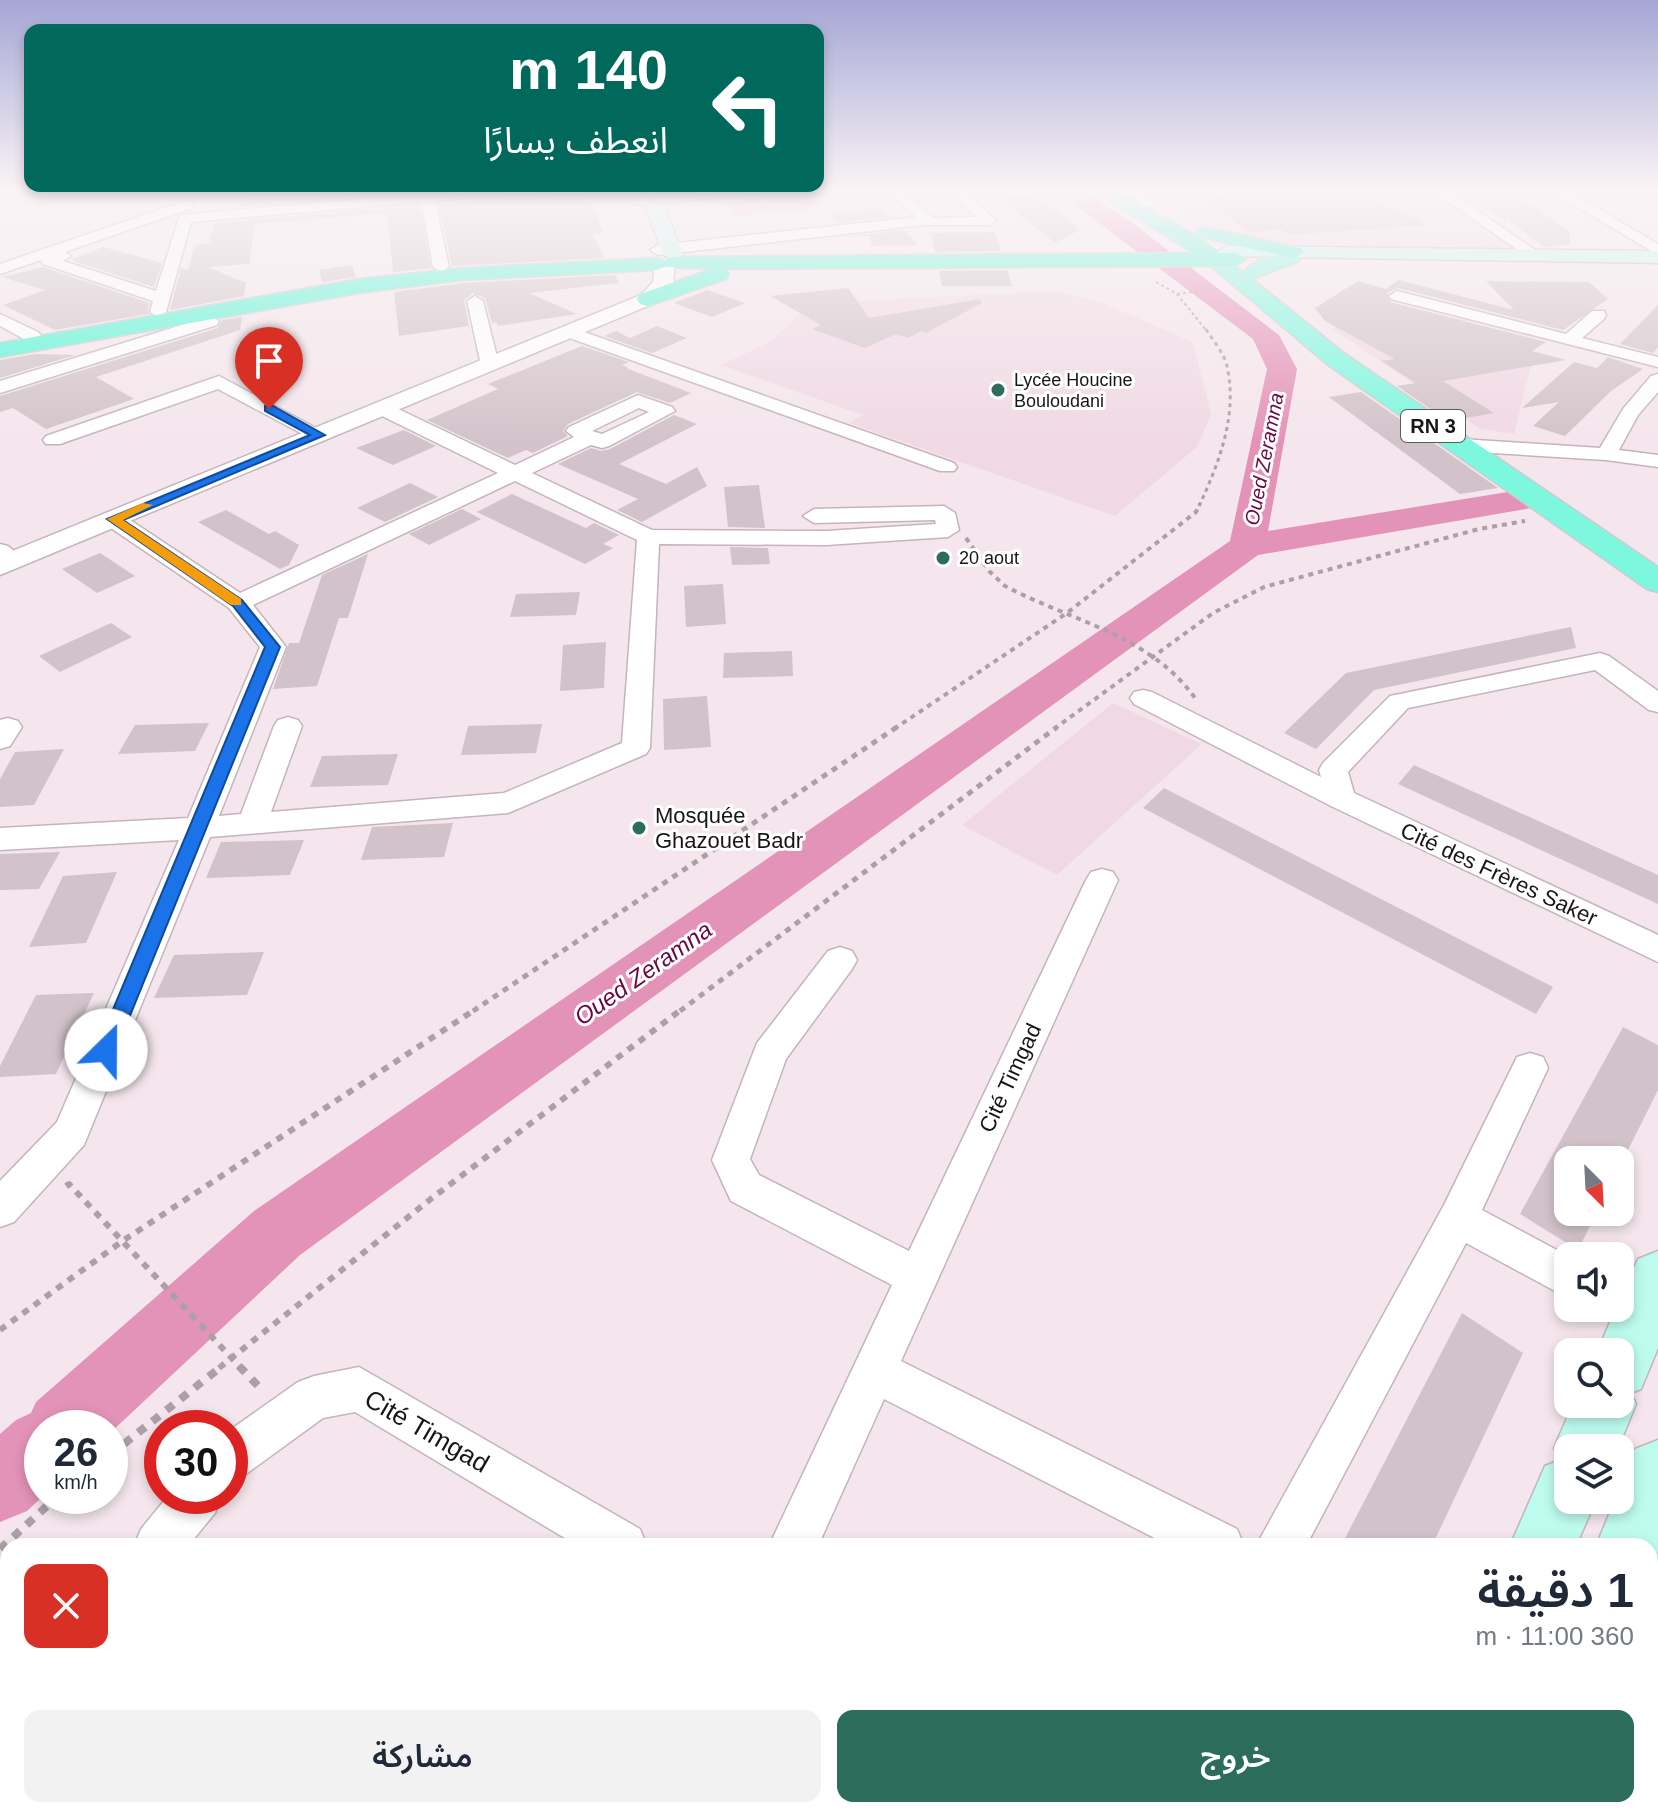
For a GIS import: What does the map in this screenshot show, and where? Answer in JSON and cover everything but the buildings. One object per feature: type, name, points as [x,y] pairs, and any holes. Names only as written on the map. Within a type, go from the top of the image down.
[{"type":"highway","points":[[0,342],[159,305],[392,274]]},
{"type":"highway","points":[[0,350],[247,304],[402,280],[470,274]]},
{"type":"highway","points":[[648,299],[722,274]]},
{"type":"main road","name":"RN 3","points":[[1236,274],[1336,359],[1494,450],[1658,566]]},
{"type":"main road","name":"RN 3","points":[[1494,450],[1562,514],[1658,582]]},
{"type":"main road","points":[[1547,1538],[1557,1514]]},
{"type":"street","points":[[80,274],[159,305],[171,274]]},
{"type":"street","points":[[4,559],[113,519],[648,299],[663,284],[664,274]]},
{"type":"street","points":[[1397,296],[1658,362]]},
{"type":"street","points":[[475,301],[490,365]]},
{"type":"street","points":[[1569,340],[1598,315]]},
{"type":"street","points":[[0,319],[32,336]]},
{"type":"street","points":[[0,387],[211,321]]},
{"type":"street","points":[[570,332],[947,467]]},
{"type":"street","points":[[53,440],[219,382],[319,435]]},
{"type":"street","points":[[1609,459],[1630,413],[1655,387]]},
{"type":"street","points":[[383,409],[648,537],[826,538],[948,530],[944,513],[814,516]]},
{"type":"street","points":[[238,603],[591,437]]},
{"type":"street","points":[[1494,450],[1658,461]]},
{"type":"street","points":[[1494,450],[1579,460],[1609,459],[1658,469]]},
{"type":"street","points":[[0,1209],[71,1133],[273,647],[238,603],[113,519]]},
{"type":"street","points":[[0,839],[199,828],[508,803],[636,748],[648,537]]},
{"type":"street","points":[[1341,799],[1333,770],[1399,702],[1600,661],[1658,704]]},
{"type":"street","name":"Cité des Frères Saker","points":[[1143,698],[1341,799],[1658,949]]},
{"type":"street","points":[[252,824],[288,726]]},
{"type":"street","name":"Cité Timgad","points":[[797,1538],[1102,880]]},
{"type":"street","points":[[840,960],[770,1053],[731,1160],[745,1188],[918,1277]]},
{"type":"street","points":[[1284,1538],[1458,1218],[1530,1068]]},
{"type":"street","points":[[1458,1218],[1554,1270]]},
{"type":"street","points":[[875,1371],[1204,1538]]},
{"type":"street","name":"Cité Timgad","points":[[248,1445],[314,1398],[359,1389],[610,1538]]},
{"type":"street","points":[[164,1538],[184,1514]]},
{"type":"path","points":[[0,1330],[1067,613],[1196,512],[1220,462],[1230,408],[1227,364],[1199,317],[1177,294],[1149,274]]},
{"type":"path","points":[[1177,294],[1185,293],[1215,274]]},
{"type":"path","points":[[128,1441],[432,1198],[1066,720],[1213,613],[1264,587],[1479,529],[1562,514]]},
{"type":"path","points":[[948,530],[964,535],[1002,585],[1156,657]]},
{"type":"path","points":[[55,1190],[69,1184],[127,1243],[231,1359]]},
{"type":"path","points":[[12,1538],[38,1514]]},
{"type":"shaded area","name":"Lycée Houcine Bouloudani","points":[[1059,291],[1101,302],[1193,342],[1211,415],[1197,447],[1115,516],[849,423],[863,415],[721,365],[770,342],[812,303]]},
{"type":"shaded area","points":[[1371,310],[1531,365],[1514,434],[1480,429],[1332,328]]},
{"type":"shaded area","points":[[1113,703],[1202,744],[1057,875],[962,825]]},
{"type":"waterway","name":"Oued Zeramna","points":[[1185,274],[1265,335],[1282,369],[1247,546]]},
{"type":"waterway","name":"Oued Zeramna","points":[[1247,546],[1526,499]]},
{"type":"waterway","name":"Oued Zeramna","points":[[82,1410],[277,1233],[1247,546]]},
{"type":"waterway","name":"Oued Zeramna","points":[[0,1484],[24,1462]]},
{"type":"slow traffic","points":[[147,505],[113,519],[236,602]]},
{"type":"place","name":"Lycée Houcine Bouloudani","points":[[998,390]]},
{"type":"place","name":"20 aout","points":[[943,558]]},
{"type":"place","name":"Mosquée Ghazouet Badr","points":[[639,828]]},
{"type":"route","points":[[106,1050],[273,647],[238,603],[113,519],[319,435],[269,409]]}]
